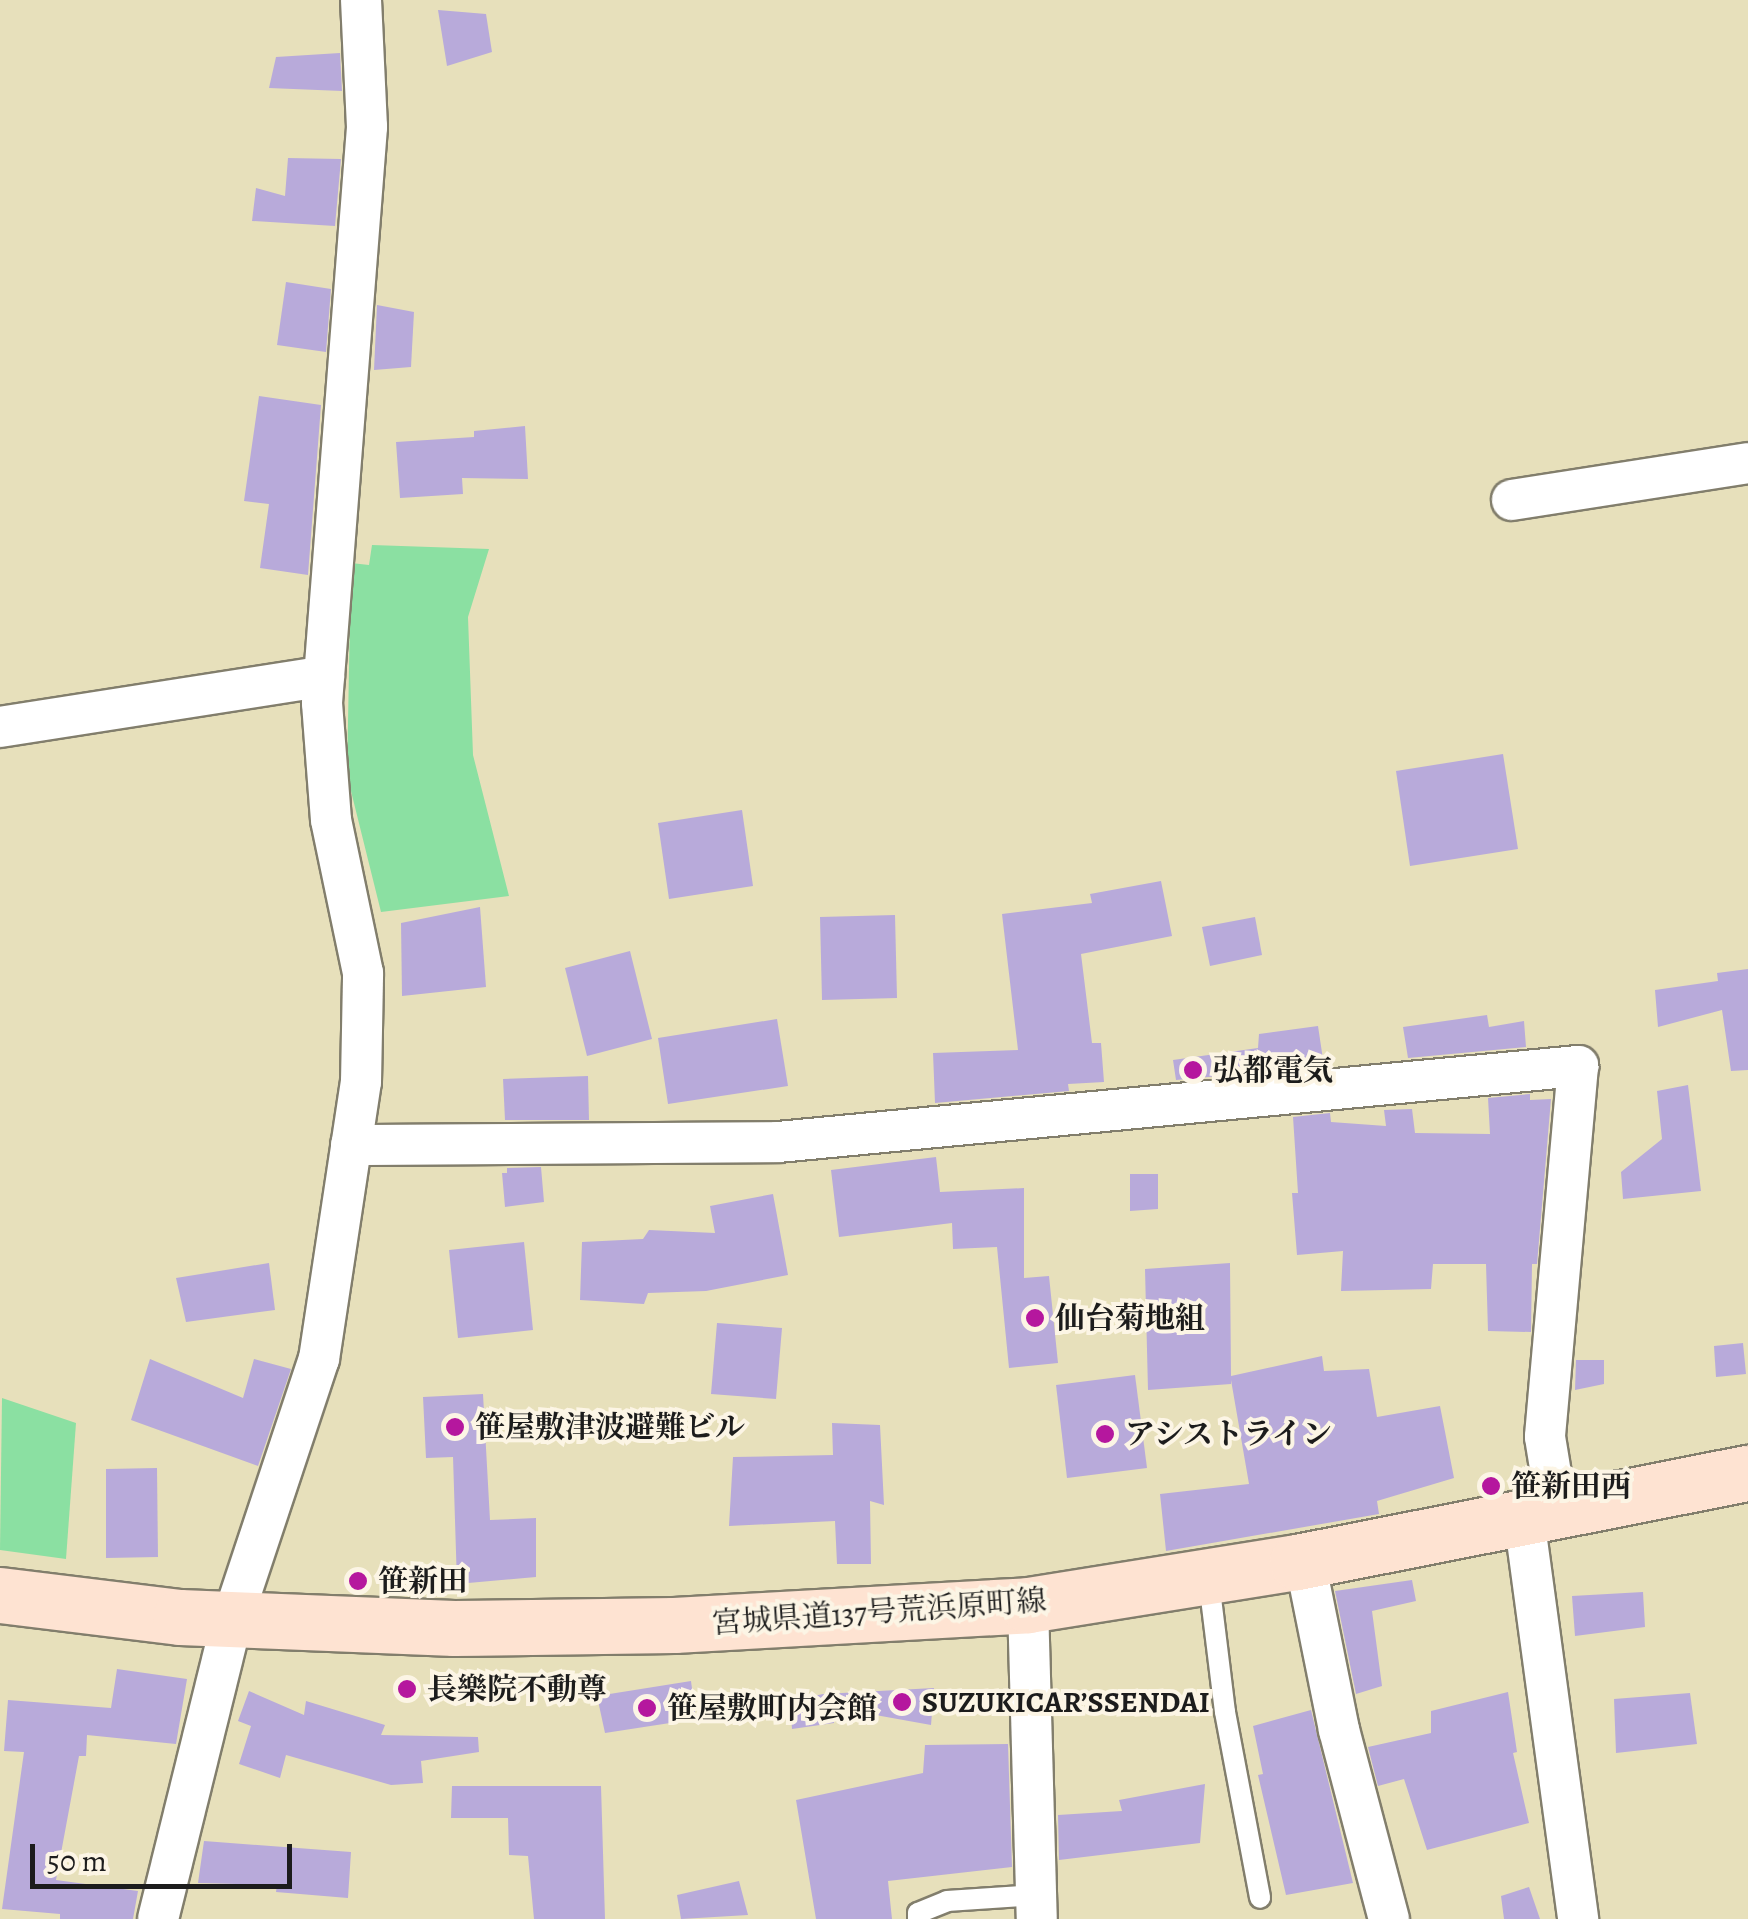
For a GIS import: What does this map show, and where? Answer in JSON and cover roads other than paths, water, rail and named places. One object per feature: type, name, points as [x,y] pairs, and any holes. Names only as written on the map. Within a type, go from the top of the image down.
[{"type":"main road","name":"宮城県道137号荒浜原町線","points":[[0,1595],[232,1620],[454,1628],[674,1625],[1028,1606],[1296,1562],[1748,1474]]},
{"type":"street","points":[[158,1919],[232,1620],[319,1359],[365,1030],[364,973],[330,820],[322,704],[367,127],[361,0]]},
{"type":"street","points":[[1512,500],[1748,463]]},
{"type":"street","points":[[0,727],[324,676]]},
{"type":"street","points":[[351,1144],[778,1142],[1578,1066],[1540,1514],[1578,1919]]},
{"type":"street","points":[[1309,1581],[1339,1730],[1390,1919]]},
{"type":"street","points":[[1028,1606],[1037,1907]]},
{"type":"lane","points":[[1211,1598],[1225,1712],[1260,1898]]},
{"type":"lane","points":[[918,1919],[918,1913],[947,1901],[1037,1907]]},
{"type":"place","name":"弘都電気","points":[[1193,1070]]},
{"type":"place","name":"仙台菊地組","points":[[1035,1318]]},
{"type":"place","name":"笹屋敷津波避難ビル","points":[[455,1427]]},
{"type":"place","name":"アシストライン","points":[[1105,1434]]},
{"type":"place","name":"笹新田西","points":[[1491,1486]]},
{"type":"place","name":"笹新田","points":[[358,1581]]},
{"type":"place","name":"長樂院不動尊","points":[[407,1689]]},
{"type":"place","name":"SUZUKICAR’SSENDAI","points":[[902,1702]]},
{"type":"place","name":"笹屋敷町内会館","points":[[647,1708]]}]
